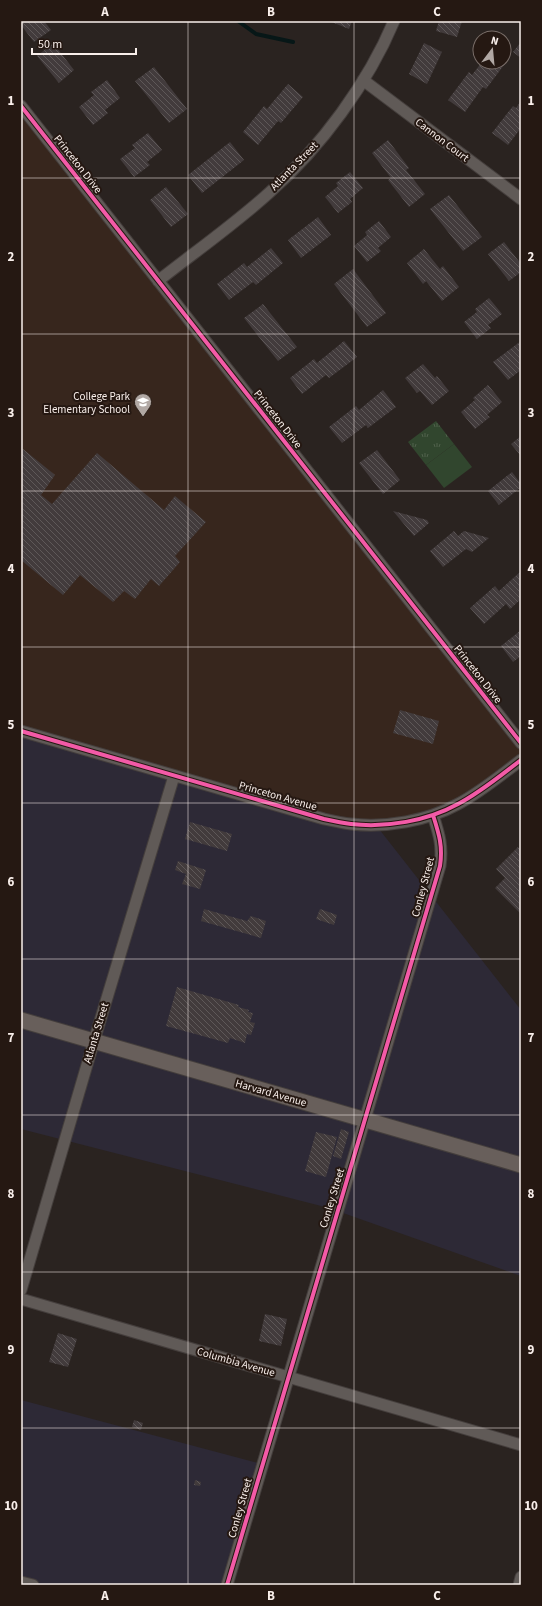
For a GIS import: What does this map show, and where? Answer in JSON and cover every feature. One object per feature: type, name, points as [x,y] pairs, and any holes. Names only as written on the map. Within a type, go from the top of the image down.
[{"type":"street","name":"Atlanta Street","points":[[158,280],[245,213],[276,187],[318,143],[363,80],[384,46],[394,21]]},
{"type":"street","name":"Cannon Court","points":[[363,80],[521,199]]},
{"type":"street","name":"Princeton Drive","points":[[21,106],[521,743]]},
{"type":"street","name":"Princeton Avenue","points":[[21,731],[322,818],[350,824],[391,824],[433,815],[457,805],[479,791],[521,760]]},
{"type":"street","name":"Atlanta Street","points":[[21,1290],[174,776]]},
{"type":"street","name":"Conley Street","points":[[227,1585],[440,866],[442,852],[441,840],[433,815]]},
{"type":"street","name":"Harvard Avenue","points":[[21,1020],[521,1165]]},
{"type":"street","name":"Columbia Avenue","points":[[21,1299],[521,1445]]},
{"type":"street","points":[[519,1585],[521,1577]]},
{"type":"street","points":[[21,1582],[33,1585]]},
{"type":"shaded area","name":"College Park Elementary School","points":[[21,102],[521,745],[521,761],[452,806],[379,829],[21,731]]},
{"type":"shaded area","points":[[21,731],[379,829],[521,1010],[521,1276],[329,1208],[21,1129]]},
{"type":"shaded area","points":[[21,1400],[265,1465],[231,1585],[21,1585]]},
{"type":"green space","points":[[436,421],[454,444],[426,465],[408,442]]},
{"type":"green space","points":[[454,444],[472,467],[444,488],[426,465]]},
{"type":"building","points":[[21,21],[44,21],[51,30],[34,42],[21,25]]},
{"type":"building","points":[[329,21],[352,21],[349,29]]},
{"type":"building","points":[[439,21],[462,21],[457,37],[436,31]]},
{"type":"building","points":[[521,42],[521,58],[513,52]]},
{"type":"building","points":[[53,43],[74,70],[59,83],[37,56]]},
{"type":"building","points":[[424,43],[442,52],[427,84],[409,74]]},
{"type":"building","points":[[154,67],[187,109],[169,123],[135,81]]},
{"type":"building","points":[[476,70],[500,70],[486,89],[483,87],[465,112],[448,100],[469,72],[472,75]]},
{"type":"building","points":[[107,80],[120,98],[105,110],[108,113],[93,125],[79,107],[94,95],[91,92]]},
{"type":"building","points":[[288,84],[303,97],[281,123],[278,121],[258,145],[243,132],[264,106],[267,109]]},
{"type":"building","points":[[521,101],[521,128],[508,145],[492,133],[513,106],[516,108]]},
{"type":"building","points":[[148,133],[162,150],[147,162],[150,165],[134,177],[120,159],[135,148],[132,145]]},
{"type":"building","points":[[388,140],[409,168],[406,170],[425,194],[409,207],[388,180],[391,178],[372,153]]},
{"type":"building","points":[[230,142],[244,160],[202,193],[188,175]]},
{"type":"building","points":[[350,172],[363,188],[350,199],[352,202],[338,213],[325,197],[338,186],[336,183]]},
{"type":"building","points":[[166,187],[188,214],[171,227],[150,200]]},
{"type":"building","points":[[449,195],[482,237],[463,251],[430,209]]},
{"type":"building","points":[[318,217],[331,235],[301,258],[288,240]]},
{"type":"building","points":[[379,221],[391,237],[378,248],[381,251],[367,262],[354,246],[367,235],[365,232]]},
{"type":"building","points":[[504,242],[521,264],[521,272],[509,281],[488,254]]},
{"type":"building","points":[[271,248],[283,263],[256,285],[253,282],[229,300],[217,284],[244,263],[247,267]]},
{"type":"building","points":[[424,249],[440,269],[443,266],[459,287],[442,301],[426,281],[423,284],[407,263]]},
{"type":"building","points":[[353,269],[386,313],[367,327],[334,284]]},
{"type":"building","points":[[489,298],[502,314],[488,325],[491,328],[477,339],[464,322],[477,312],[475,309]]},
{"type":"building","points":[[263,304],[297,347],[278,361],[244,318]]},
{"type":"building","points":[[344,341],[357,357],[329,378],[326,375],[302,394],[290,378],[314,359],[317,363]]},
{"type":"building","points":[[521,341],[521,370],[508,380],[493,362]]},
{"type":"building","points":[[423,364],[435,378],[437,376],[449,391],[432,405],[420,391],[417,393],[405,378]]},
{"type":"building","points":[[488,385],[502,402],[487,415],[490,417],[475,429],[461,412],[475,400],[473,398]]},
{"type":"building","points":[[383,390],[396,407],[368,428],[366,425],[342,443],[329,427],[356,406],[359,410]]},
{"type":"building","points":[[521,436],[521,456],[511,444]]},
{"type":"building","points":[[23,449],[55,475],[41,495],[52,504],[97,453],[164,510],[175,496],[206,522],[175,556],[180,562],[159,586],[151,579],[135,599],[124,591],[113,602],[80,575],[63,595],[21,560],[21,451]]},
{"type":"building","points":[[377,450],[400,480],[383,494],[359,463]]},
{"type":"building","points":[[512,472],[521,484],[521,487],[499,505],[488,491]]},
{"type":"building","points":[[393,511],[427,520],[429,523],[414,536]]},
{"type":"building","points":[[454,531],[458,536],[464,531],[489,538],[472,552],[466,549],[443,567],[430,551]]},
{"type":"building","points":[[520,572],[521,599],[510,609],[506,604],[484,624],[470,608],[495,586],[499,591]]},
{"type":"building","points":[[521,630],[521,656],[513,662],[501,646]]},
{"type":"building","points":[[400,710],[439,721],[433,744],[393,733]]},
{"type":"building","points":[[190,822],[232,834],[227,851],[185,839]]},
{"type":"building","points":[[518,847],[521,851],[521,914],[495,888],[505,878],[496,869]]},
{"type":"building","points":[[178,861],[206,870],[200,889],[182,884],[186,874],[175,870]]},
{"type":"building","points":[[204,909],[247,921],[251,916],[266,921],[261,938],[201,921]]},
{"type":"building","points":[[320,909],[337,915],[334,925],[316,919]]},
{"type":"building","points":[[177,987],[239,1005],[238,1007],[249,1010],[248,1012],[253,1013],[250,1022],[255,1023],[251,1035],[247,1034],[245,1043],[230,1038],[228,1043],[166,1026]]},
{"type":"building","points":[[341,1129],[349,1132],[341,1159],[333,1156]]},
{"type":"building","points":[[316,1132],[337,1137],[326,1177],[305,1171]]},
{"type":"building","points":[[265,1314],[287,1319],[281,1346],[259,1341]]},
{"type":"building","points":[[58,1333],[77,1339],[68,1367],[49,1362]]},
{"type":"building","points":[[134,1420],[143,1423],[141,1430],[132,1427]]},
{"type":"building","points":[[195,1480],[201,1482],[200,1486],[194,1485]]},
{"type":"waterway","points":[[238,21],[256,34],[293,42]]},
{"type":"cycle path","points":[[21,106],[521,743]]},
{"type":"cycle path","points":[[21,731],[324,819],[348,824],[364,825],[406,822],[446,810],[475,794],[521,760]]},
{"type":"cycle path","points":[[227,1585],[440,866],[440,840],[433,815]]},
{"type":"place","name":"College Park Elementary School","points":[[143,417]]}]
